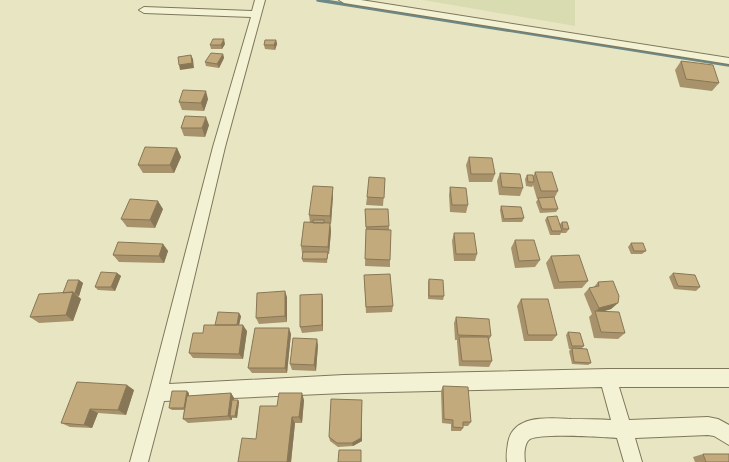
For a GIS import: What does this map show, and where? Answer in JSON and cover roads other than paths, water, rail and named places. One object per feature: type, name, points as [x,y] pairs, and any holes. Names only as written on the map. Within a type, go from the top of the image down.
[{"type":"street","points":[[139,462],[158,393],[219,147],[260,0]]},
{"type":"street","points":[[344,0],[729,61]]},
{"type":"street","points":[[144,10],[256,14]]},
{"type":"street","points":[[158,393],[344,384],[608,378],[729,378]]},
{"type":"street","points":[[608,378],[633,462]]},
{"type":"street","points":[[516,462],[515,456],[518,438],[526,431],[544,427],[624,429],[708,426],[718,428],[729,436]]},
{"type":"waterway","points":[[318,0],[729,65]]}]
